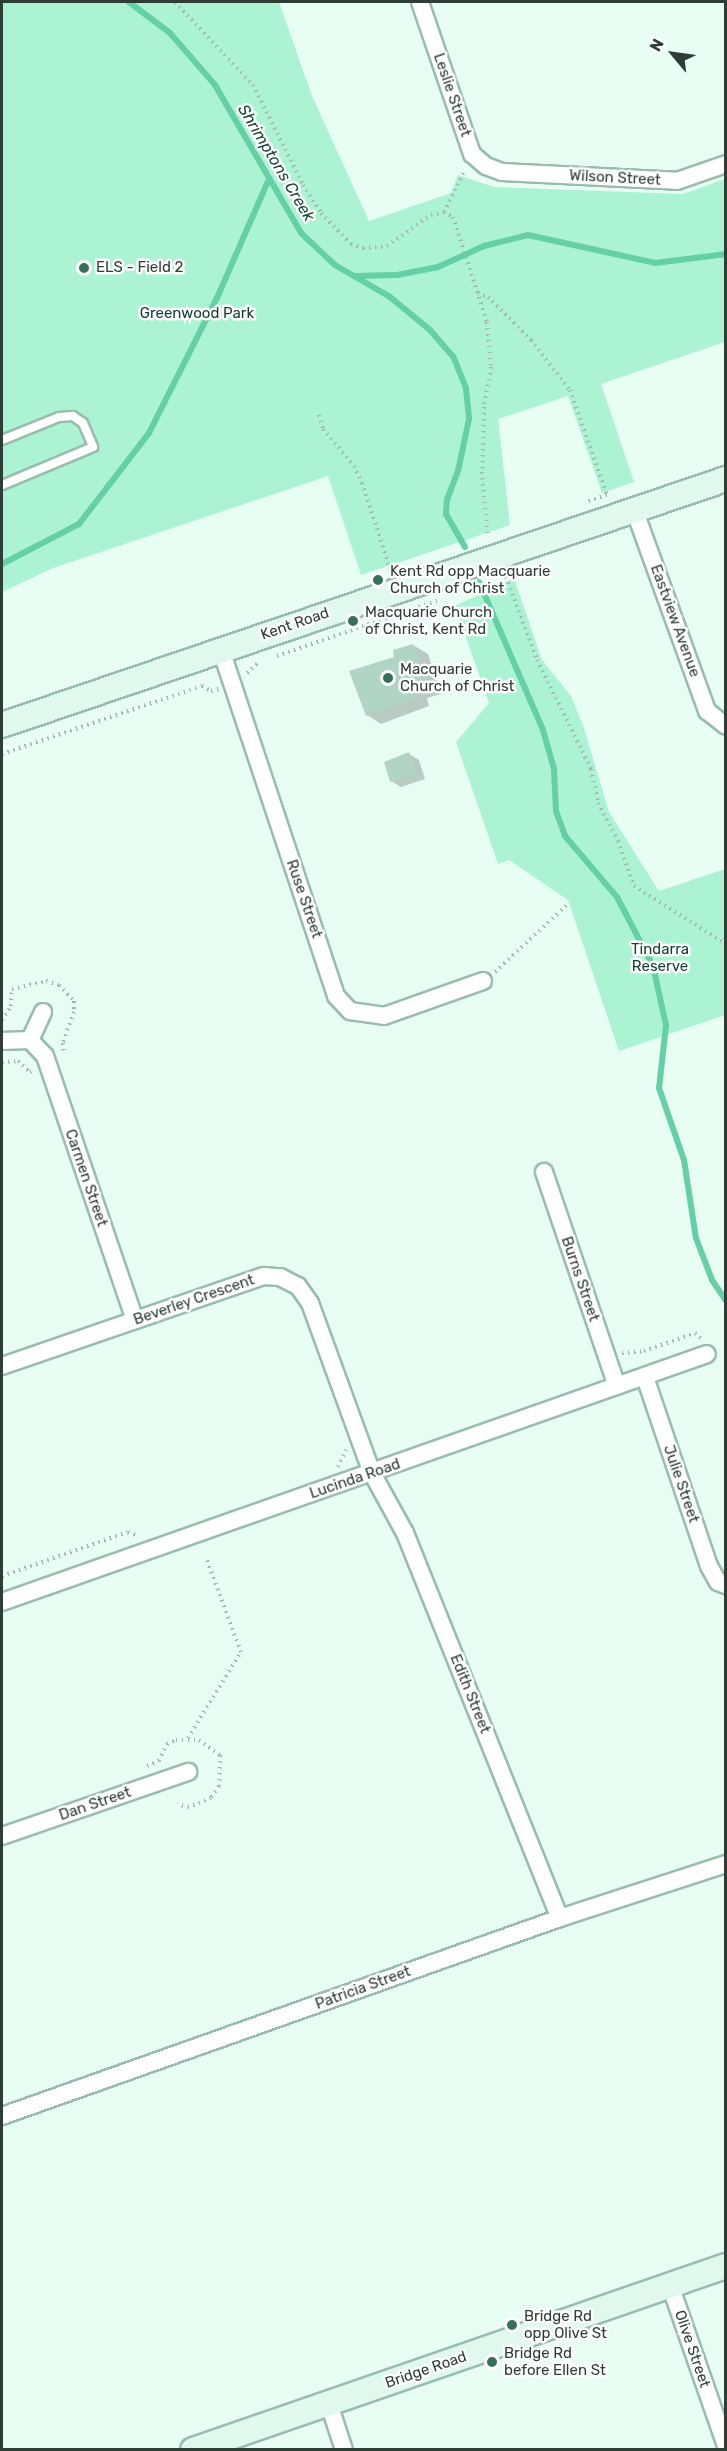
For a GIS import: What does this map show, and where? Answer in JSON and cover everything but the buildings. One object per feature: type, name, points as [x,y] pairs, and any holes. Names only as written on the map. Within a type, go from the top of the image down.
[{"type":"street","name":"Leslie Street","points":[[420,2],[472,154],[486,166],[502,172]]},
{"type":"street","name":"Wilson Street","points":[[502,172],[677,181],[726,164]]},
{"type":"street","name":"Kent Road","points":[[2,725],[726,479]]},
{"type":"street","name":"Eastview Avenue","points":[[634,509],[707,711],[726,726]]},
{"type":"street","name":"Ruse Street","points":[[220,650],[336,996],[351,1011],[384,1016],[483,981]]},
{"type":"street","points":[[2,1041],[30,1040],[43,1011]]},
{"type":"street","name":"Carmen Street","points":[[30,1040],[45,1056],[135,1320]]},
{"type":"street","name":"Burns Street","points":[[544,1172],[617,1386]]},
{"type":"street","name":"Beverley Crescent","points":[[2,1366],[264,1276],[280,1277],[298,1286],[310,1303],[372,1473]]},
{"type":"street","name":"Lucinda Road","points":[[2,1602],[645,1377],[707,1348]]},
{"type":"street","name":"Julie Street","points":[[645,1377],[709,1566],[718,1582],[726,1585]]},
{"type":"street","name":"Edith Street","points":[[372,1473],[405,1533],[560,1918]]},
{"type":"street","name":"Dan Street","points":[[2,1836],[188,1772]]},
{"type":"street","name":"Patricia Street","points":[[2,2116],[560,1918],[726,1864]]},
{"type":"street","name":"Bridge Road","points":[[193,2450],[726,2266]]},
{"type":"street","name":"Olive Street","points":[[670,2285],[726,2446]]},
{"type":"street","points":[[329,2404],[344,2450]]},
{"type":"lane","points":[[2,440],[59,417],[73,416],[83,423],[93,447],[2,485]]},
{"type":"path","points":[[175,2],[254,85],[303,185],[321,213],[351,244],[363,248],[387,246],[431,215],[444,212]]},
{"type":"path","points":[[444,212],[472,154]]},
{"type":"path","points":[[444,212],[457,224],[487,322],[491,367],[484,407],[482,472],[490,534],[483,544]]},
{"type":"path","points":[[477,292],[488,297],[531,340],[570,390],[607,495]]},
{"type":"path","points":[[319,415],[323,429],[358,475],[391,572],[401,569]]},
{"type":"path","points":[[501,578],[507,577],[537,660],[591,769],[598,803],[618,841],[634,886],[726,944]]},
{"type":"path","points":[[2,754],[202,686],[211,691],[219,689]]},
{"type":"path","points":[[483,981],[509,962],[569,903]]},
{"type":"path","points":[[2,1062],[18,1061],[30,1072],[38,1069]]},
{"type":"path","points":[[608,1359],[695,1333],[707,1348]]},
{"type":"path","points":[[188,1738],[241,1652],[207,1560]]},
{"type":"path","points":[[138,1770],[159,1761],[167,1744],[188,1738],[212,1747],[220,1755],[222,1769],[219,1786],[211,1798],[189,1807],[177,1804]]},
{"type":"green space","name":"Greenwood Park","points":[[2,2],[279,2],[312,96],[369,221],[451,193],[458,175],[494,187],[683,194],[725,179],[725,342],[601,384],[634,482],[602,493],[568,396],[498,419],[510,525],[361,575],[328,476],[53,568],[2,592]]},
{"type":"green space","name":"Tindarra Reserve","points":[[514,578],[542,660],[571,696],[583,725],[609,812],[659,891],[725,869],[725,1015],[619,1051],[568,900],[509,860],[498,864],[456,742],[489,703],[455,606]]},
{"type":"waterway","name":"Shrimptons Creek","points":[[129,2],[170,33],[215,85],[301,233],[335,265],[390,297],[430,330],[453,356],[466,389],[469,419],[458,471],[447,499],[446,514],[465,547]]},
{"type":"waterway","points":[[2,564],[79,524],[149,433],[217,298],[269,179]]},
{"type":"waterway","points":[[356,276],[397,275],[438,267],[484,246],[528,235],[655,263],[726,254]]},
{"type":"waterway","name":"Shrimptons Creek","points":[[479,582],[543,730],[554,769],[556,811],[565,836],[617,897],[653,966],[666,1025],[659,1088],[684,1160],[696,1238],[712,1280],[726,1301]]},
{"type":"place","name":"ELS - Field 2","points":[[84,268]]},
{"type":"place","name":"Kent Rd opp Macquarie Church of Christ","points":[[378,580]]},
{"type":"place","name":"Macquarie Church of Christ, Kent Rd","points":[[353,621]]},
{"type":"place","name":"Macquarie Church of Christ","points":[[388,678]]},
{"type":"place","name":"Bridge Rd opp Olive St","points":[[512,2325]]},
{"type":"place","name":"Bridge Rd before Ellen St","points":[[492,2362]]}]
